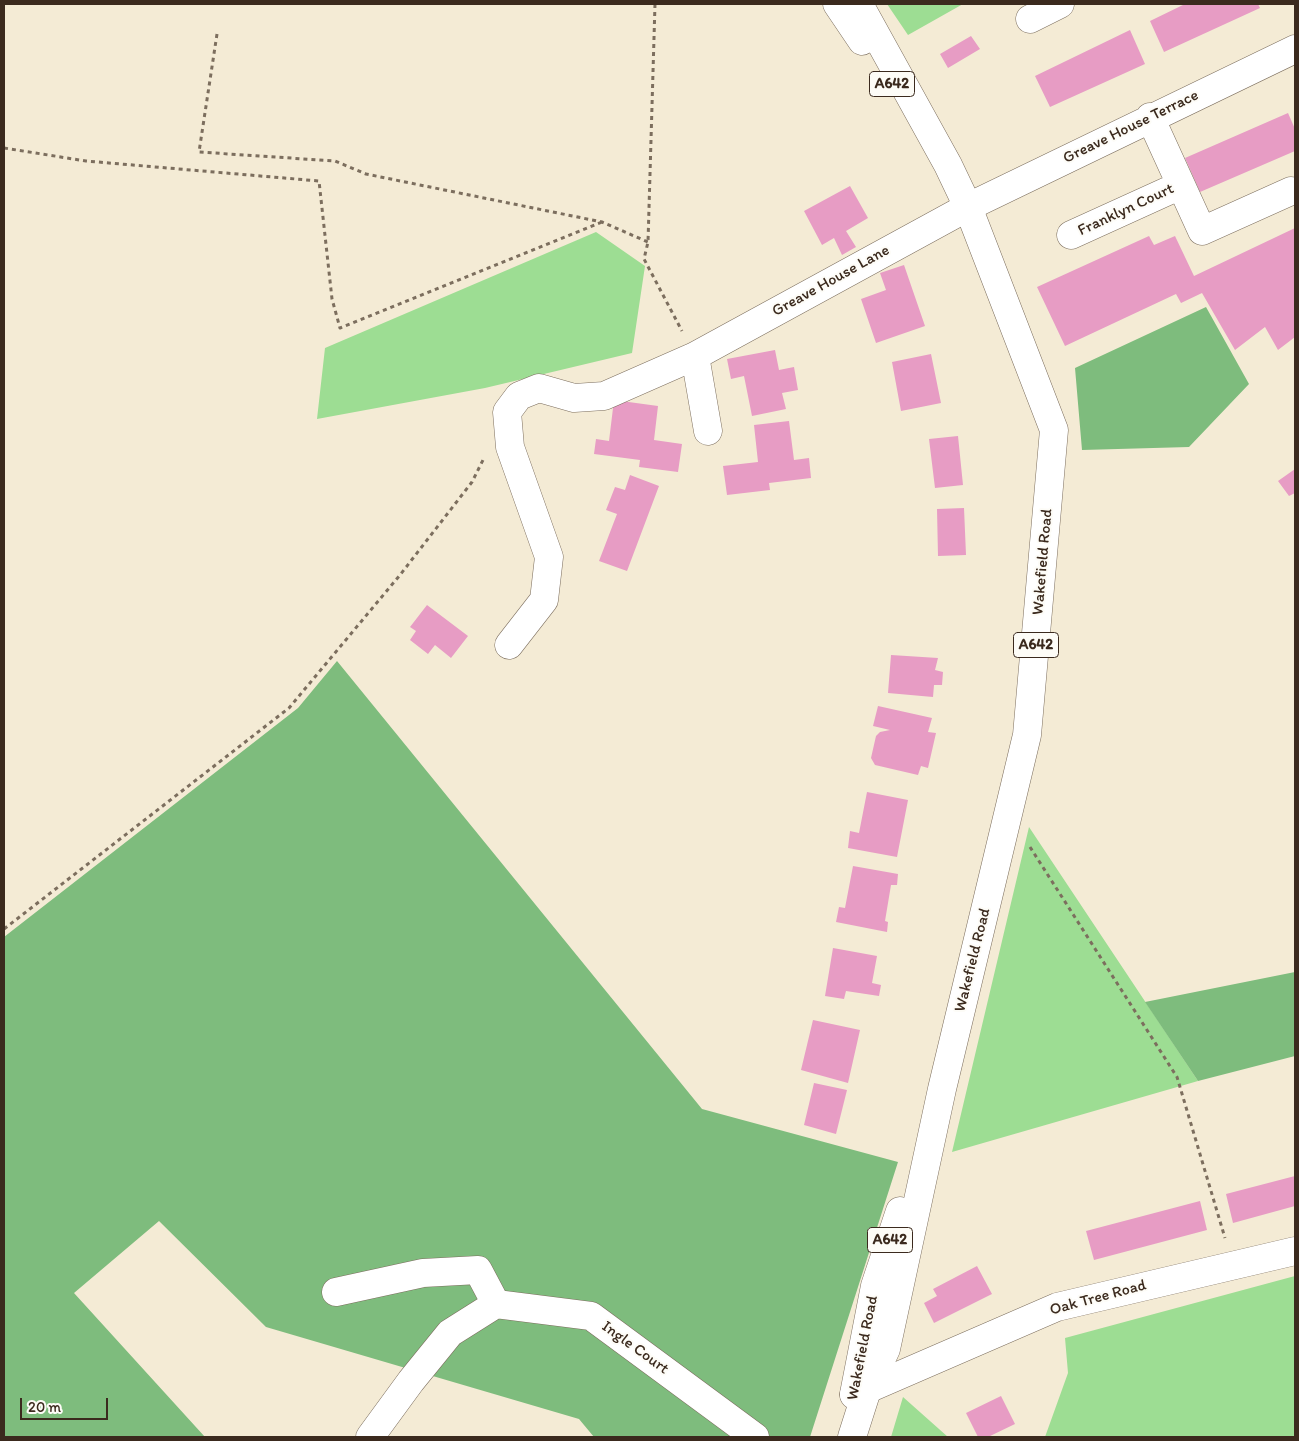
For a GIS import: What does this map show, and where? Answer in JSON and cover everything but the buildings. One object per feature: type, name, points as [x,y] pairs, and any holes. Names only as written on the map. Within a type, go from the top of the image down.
[{"type":"main road","name":"Wakefield Road","points":[[837,4],[948,165]]},
{"type":"main road","name":"Wakefield Road","points":[[845,1437],[860,1392],[886,1349],[942,1089],[1027,735],[1054,430],[968,207],[948,165],[859,4]]},
{"type":"main road","points":[[1030,19],[1060,4]]},
{"type":"main road","name":"Greave House Terrace","points":[[968,207],[1150,117],[1295,49]]},
{"type":"main road","name":"Franklyn Court","points":[[1150,117],[1202,231],[1291,191]]},
{"type":"main road","name":"Franklyn Court","points":[[1071,235],[1181,185]]},
{"type":"main road","name":"Greave House Lane","points":[[509,646],[544,600],[549,557],[510,447],[507,412],[518,396],[539,388],[574,398],[604,396],[695,356],[968,207]]},
{"type":"main road","points":[[695,356],[708,431]]},
{"type":"main road","name":"Oak Tree Road","points":[[860,1392],[1057,1306],[1295,1251]]},
{"type":"main road","points":[[336,1292],[423,1273],[478,1270],[496,1304],[450,1333],[411,1381],[370,1437]]},
{"type":"main road","name":"Ingle Court","points":[[496,1304],[591,1316],[755,1437]]},
{"type":"main road","name":"Wakefield Road","points":[[852,1437],[860,1392]]},
{"type":"path","points":[[655,4],[648,242],[644,259],[695,356]]},
{"type":"path","points":[[217,34],[199,152],[335,161],[366,174],[602,222],[648,242]]},
{"type":"path","points":[[4,148],[86,161],[319,181],[332,299],[340,328],[602,222]]},
{"type":"path","points":[[4,929],[288,708],[400,575],[472,482],[483,458],[510,447]]},
{"type":"path","points":[[1008,813],[1177,1078],[1234,1265]]},
{"type":"green space","points":[[887,4],[963,4],[908,35]]},
{"type":"green space","points":[[596,232],[645,266],[632,353],[485,388],[317,419],[325,348]]},
{"type":"green space","points":[[1206,307],[1249,384],[1189,447],[1082,450],[1075,368]]},
{"type":"green space","points":[[337,661],[702,1109],[898,1162],[810,1437],[594,1437],[579,1419],[266,1327],[159,1221],[74,1293],[205,1437],[4,1437],[4,937],[298,708]]},
{"type":"green space","points":[[1029,827],[1198,1081],[952,1152]]},
{"type":"green space","points":[[1295,972],[1295,1056],[1198,1081],[1145,1002]]},
{"type":"green space","points":[[1295,1276],[1295,1437],[1045,1437],[1068,1373],[1065,1338]]},
{"type":"green space","points":[[903,1397],[948,1437],[891,1437]]}]
